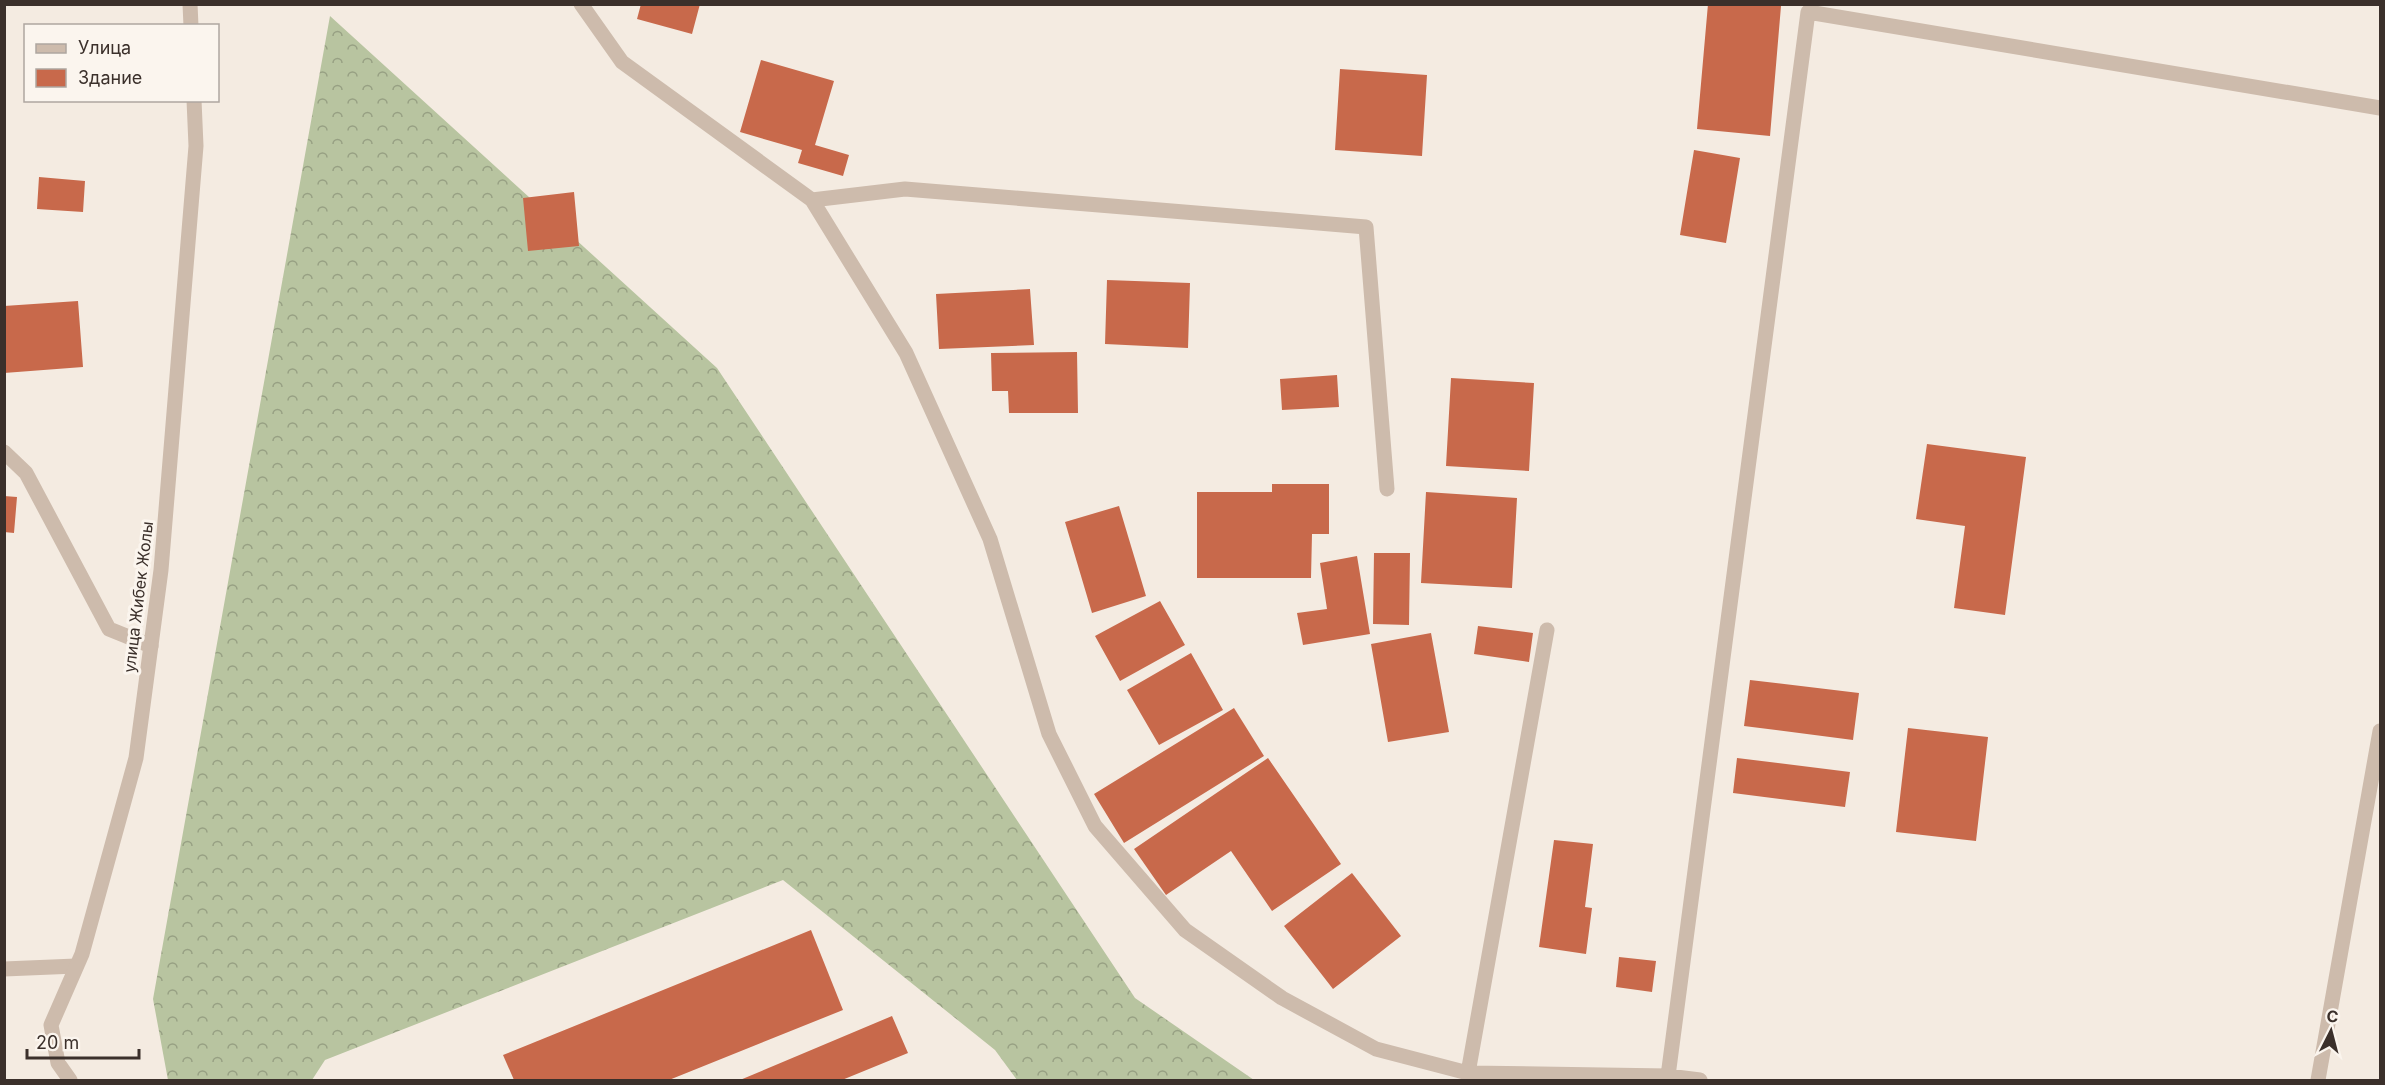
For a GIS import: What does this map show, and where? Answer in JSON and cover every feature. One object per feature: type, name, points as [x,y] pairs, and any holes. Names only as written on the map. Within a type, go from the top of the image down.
[{"type":"street","points":[[190,4],[191,24]]},
{"type":"street","points":[[582,4],[622,62],[812,200],[906,352],[986,528],[1049,734],[1095,826],[1185,930],[1282,998],[1376,1049],[1468,1073],[1668,1076],[1700,1080]]},
{"type":"street","points":[[1668,1076],[1808,12],[2380,108]]},
{"type":"street","name":"улица Жибек Жолы","points":[[70,1080],[58,1063],[51,1025],[82,954],[136,758],[161,570],[196,146],[194,102]]},
{"type":"street","points":[[812,200],[905,189],[1366,227],[1387,489]]},
{"type":"street","points":[[4,452],[26,473],[109,629],[151,646]]},
{"type":"street","points":[[1468,1073],[1546,630]]},
{"type":"street","points":[[2318,1080],[2380,731]]},
{"type":"street","points":[[4,969],[76,966]]},
{"type":"green space","points":[[330,16],[717,368],[1135,998],[1254,1080],[1017,1080],[995,1050],[783,880],[325,1060],[312,1080],[168,1080],[153,999]]},
{"type":"building","points":[[641,4],[700,4],[692,34],[637,19]]},
{"type":"building","points":[[1708,4],[1781,6],[1770,136],[1697,129]]},
{"type":"building","points":[[761,60],[834,81],[815,145],[849,155],[843,176],[798,163],[802,150],[740,132]]},
{"type":"building","points":[[1340,69],[1427,75],[1422,156],[1335,150]]},
{"type":"building","points":[[1694,150],[1740,158],[1726,243],[1680,235]]},
{"type":"building","points":[[39,177],[85,181],[83,212],[37,209]]},
{"type":"building","points":[[574,192],[579,246],[528,251],[523,198]]},
{"type":"building","points":[[1107,280],[1190,283],[1188,348],[1105,344]]},
{"type":"building","points":[[1030,289],[1034,345],[939,349],[936,294]]},
{"type":"building","points":[[78,301],[83,367],[4,373],[4,306]]},
{"type":"building","points":[[1077,352],[1078,413],[1009,413],[1008,391],[992,391],[991,353]]},
{"type":"building","points":[[1337,375],[1339,407],[1282,410],[1280,379]]},
{"type":"building","points":[[1451,378],[1534,383],[1529,471],[1446,466]]},
{"type":"building","points":[[1927,444],[2026,457],[2005,615],[1954,608],[1965,526],[1916,519]]},
{"type":"building","points":[[1272,484],[1329,484],[1329,534],[1312,534],[1311,578],[1197,578],[1197,492],[1272,492]]},
{"type":"building","points":[[1426,492],[1517,498],[1512,588],[1421,583]]},
{"type":"building","points":[[4,496],[17,497],[14,533],[4,532]]},
{"type":"building","points":[[1119,506],[1146,596],[1092,613],[1065,522]]},
{"type":"building","points":[[1374,553],[1410,553],[1409,625],[1373,624]]},
{"type":"building","points":[[1357,556],[1370,634],[1303,645],[1297,613],[1327,609],[1320,563]]},
{"type":"building","points":[[1160,601],[1185,645],[1120,681],[1095,636]]},
{"type":"building","points":[[1478,626],[1533,633],[1529,662],[1474,654]]},
{"type":"building","points":[[1431,633],[1449,732],[1388,742],[1371,644]]},
{"type":"building","points":[[1191,653],[1223,710],[1159,745],[1127,690]]},
{"type":"building","points":[[1750,680],[1859,693],[1853,740],[1744,726]]},
{"type":"building","points":[[1234,708],[1264,756],[1124,843],[1094,794]]},
{"type":"building","points":[[1908,728],[1988,737],[1976,841],[1896,832]]},
{"type":"building","points":[[1268,758],[1341,864],[1272,911],[1231,851],[1166,895],[1134,849]]},
{"type":"building","points":[[1737,758],[1850,772],[1845,807],[1733,793]]},
{"type":"building","points":[[1554,840],[1593,844],[1585,907],[1592,908],[1586,954],[1539,947]]},
{"type":"building","points":[[1352,873],[1401,936],[1333,989],[1284,926]]},
{"type":"building","points":[[811,930],[843,1010],[669,1080],[514,1080],[503,1055]]},
{"type":"building","points":[[1619,957],[1656,961],[1652,992],[1616,987]]},
{"type":"building","points":[[892,1016],[908,1053],[842,1080],[740,1080]]}]
